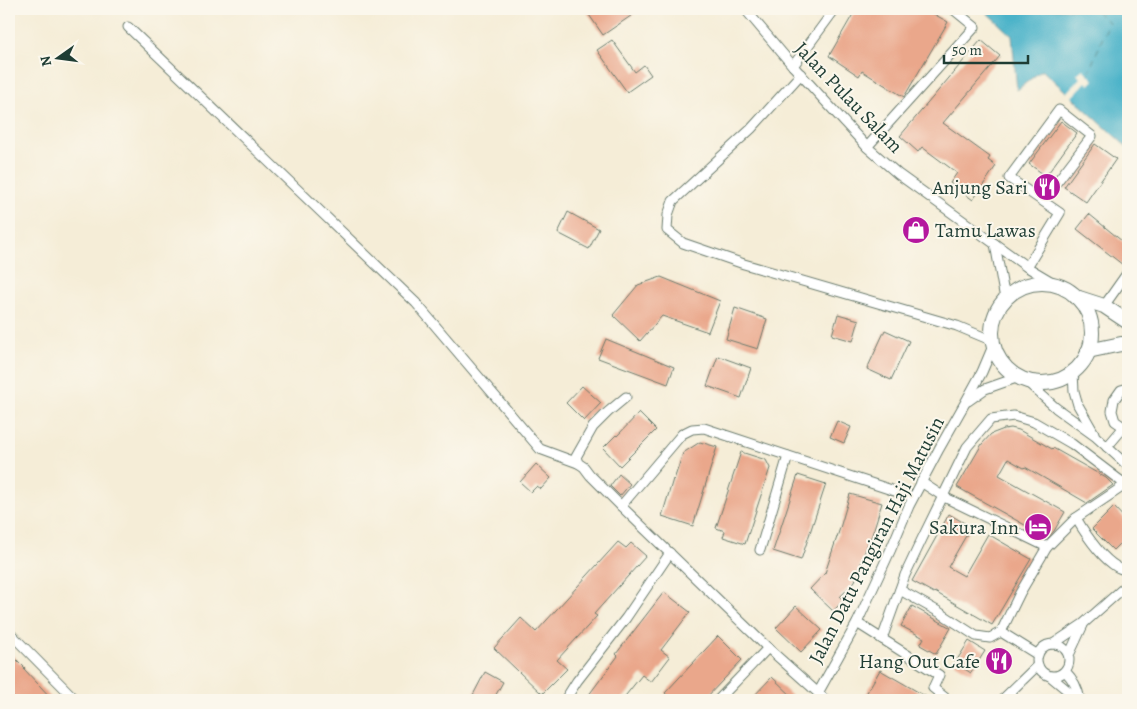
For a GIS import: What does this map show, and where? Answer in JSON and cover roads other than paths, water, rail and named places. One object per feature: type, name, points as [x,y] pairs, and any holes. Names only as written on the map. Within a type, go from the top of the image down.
[{"type":"main road","points":[[1034,283],[1059,286],[1076,297],[1088,314],[1092,330],[1090,346],[1084,361],[1072,373],[1058,381],[1042,384],[1022,379],[1011,373],[1000,361],[993,343],[992,329],[996,313],[1005,299],[1018,289],[1034,283]]},
{"type":"main road","points":[[1076,297],[1104,306],[1128,322]]},
{"type":"main road","points":[[1088,351],[1121,344],[1128,345]]},
{"type":"street","name":"Jalan Pulau Salam","points":[[745,9],[793,66],[867,147],[898,174],[1027,267],[1059,286]]},
{"type":"street","points":[[793,66],[835,9]]},
{"type":"street","points":[[867,147],[975,27],[952,9]]},
{"type":"street","points":[[128,28],[416,302],[540,449],[584,467],[621,506],[768,648],[826,700]]},
{"type":"street","points":[[801,74],[751,129],[673,201],[668,215],[667,230],[683,243],[744,264],[957,326],[993,343]]},
{"type":"street","points":[[1027,267],[1060,213],[1009,178],[1059,110],[1092,136],[1056,183]]},
{"type":"street","points":[[995,244],[1005,299]]},
{"type":"street","points":[[1104,306],[1128,272]]},
{"type":"street","name":"Jalan Datu Pangiran Haji Matusin","points":[[818,693],[857,623],[913,497],[982,372],[993,343]]},
{"type":"street","points":[[1072,373],[1078,405],[1095,436]]},
{"type":"street","points":[[965,403],[985,389],[1022,379],[1056,408],[1095,436],[1128,466]]},
{"type":"street","points":[[1107,447],[1126,428],[1116,422],[1112,411],[1114,400],[1121,390],[1128,388]]},
{"type":"street","points":[[578,463],[576,457],[593,427],[626,397]]},
{"type":"street","points":[[882,639],[905,575],[922,539],[968,447],[991,419],[1014,416],[1034,422],[1072,444],[1127,484],[1076,518],[1047,547],[1001,632],[990,638],[976,636],[900,590]]},
{"type":"street","points":[[621,506],[682,434],[704,428],[913,497]]},
{"type":"street","points":[[760,550],[788,456]]},
{"type":"street","points":[[921,482],[944,496],[1047,547]]},
{"type":"street","points":[[1076,518],[1088,539],[1116,566],[1128,571]]},
{"type":"street","points":[[565,700],[577,681],[626,618],[670,553]]},
{"type":"street","points":[[1079,700],[1041,670],[1037,660],[1038,655],[1044,647],[1053,644],[1083,624],[1128,584]]},
{"type":"street","points":[[857,623],[939,675],[933,688],[948,700]]},
{"type":"street","points":[[1050,676],[1056,676],[1065,671],[1069,655],[1083,624]]},
{"type":"street","points":[[9,632],[76,700]]},
{"type":"street","points":[[1001,632],[1038,655]]},
{"type":"street","points":[[1053,644],[1063,647],[1069,655]]},
{"type":"street","points":[[718,700],[768,648]]},
{"type":"street","points":[[1002,700],[1038,665]]},
{"type":"street","points":[[1065,671],[1078,690],[1079,700]]},
{"type":"water","points":[[983,9],[1128,9],[1128,148],[1042,70],[1017,90],[1012,36]]},
{"type":"place","name":"Anjung Sari","points":[[1047,187]]},
{"type":"place","name":"Tamu Lawas","points":[[916,230]]},
{"type":"place","name":"Sakura Inn","points":[[1038,527]]},
{"type":"place","name":"Hang Out Cafe","points":[[999,661]]}]
